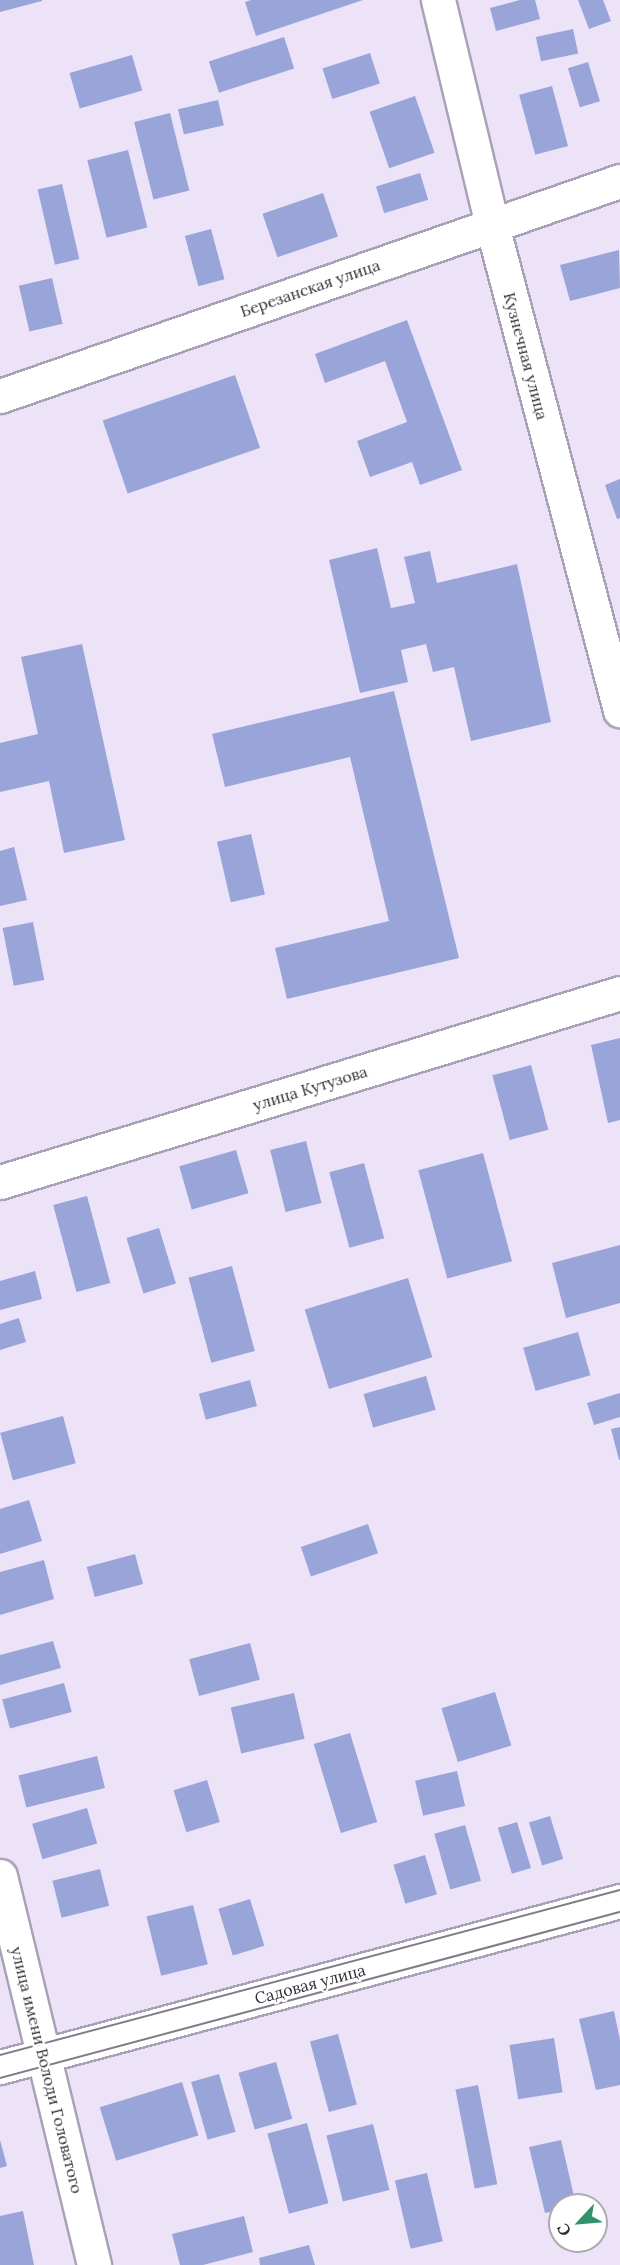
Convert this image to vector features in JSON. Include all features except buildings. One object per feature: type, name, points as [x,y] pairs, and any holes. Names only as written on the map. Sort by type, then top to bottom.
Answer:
[{"type":"street","name":"Кузнечная улица","points":[[438,0],[492,225],[620,710]]},
{"type":"street","name":"Березанская улица","points":[[0,396],[620,181]]},
{"type":"street","name":"улица Кутузова","points":[[0,1182],[620,993]]},
{"type":"street","name":"улица имени Володи Головатого","points":[[0,1876],[94,2265]]},
{"type":"street","name":"Садовая улица","points":[[0,2067],[620,1901]]},
{"type":"tram line","points":[[0,2055],[620,1890]]},
{"type":"tram line","points":[[0,2078],[620,1912]]}]
